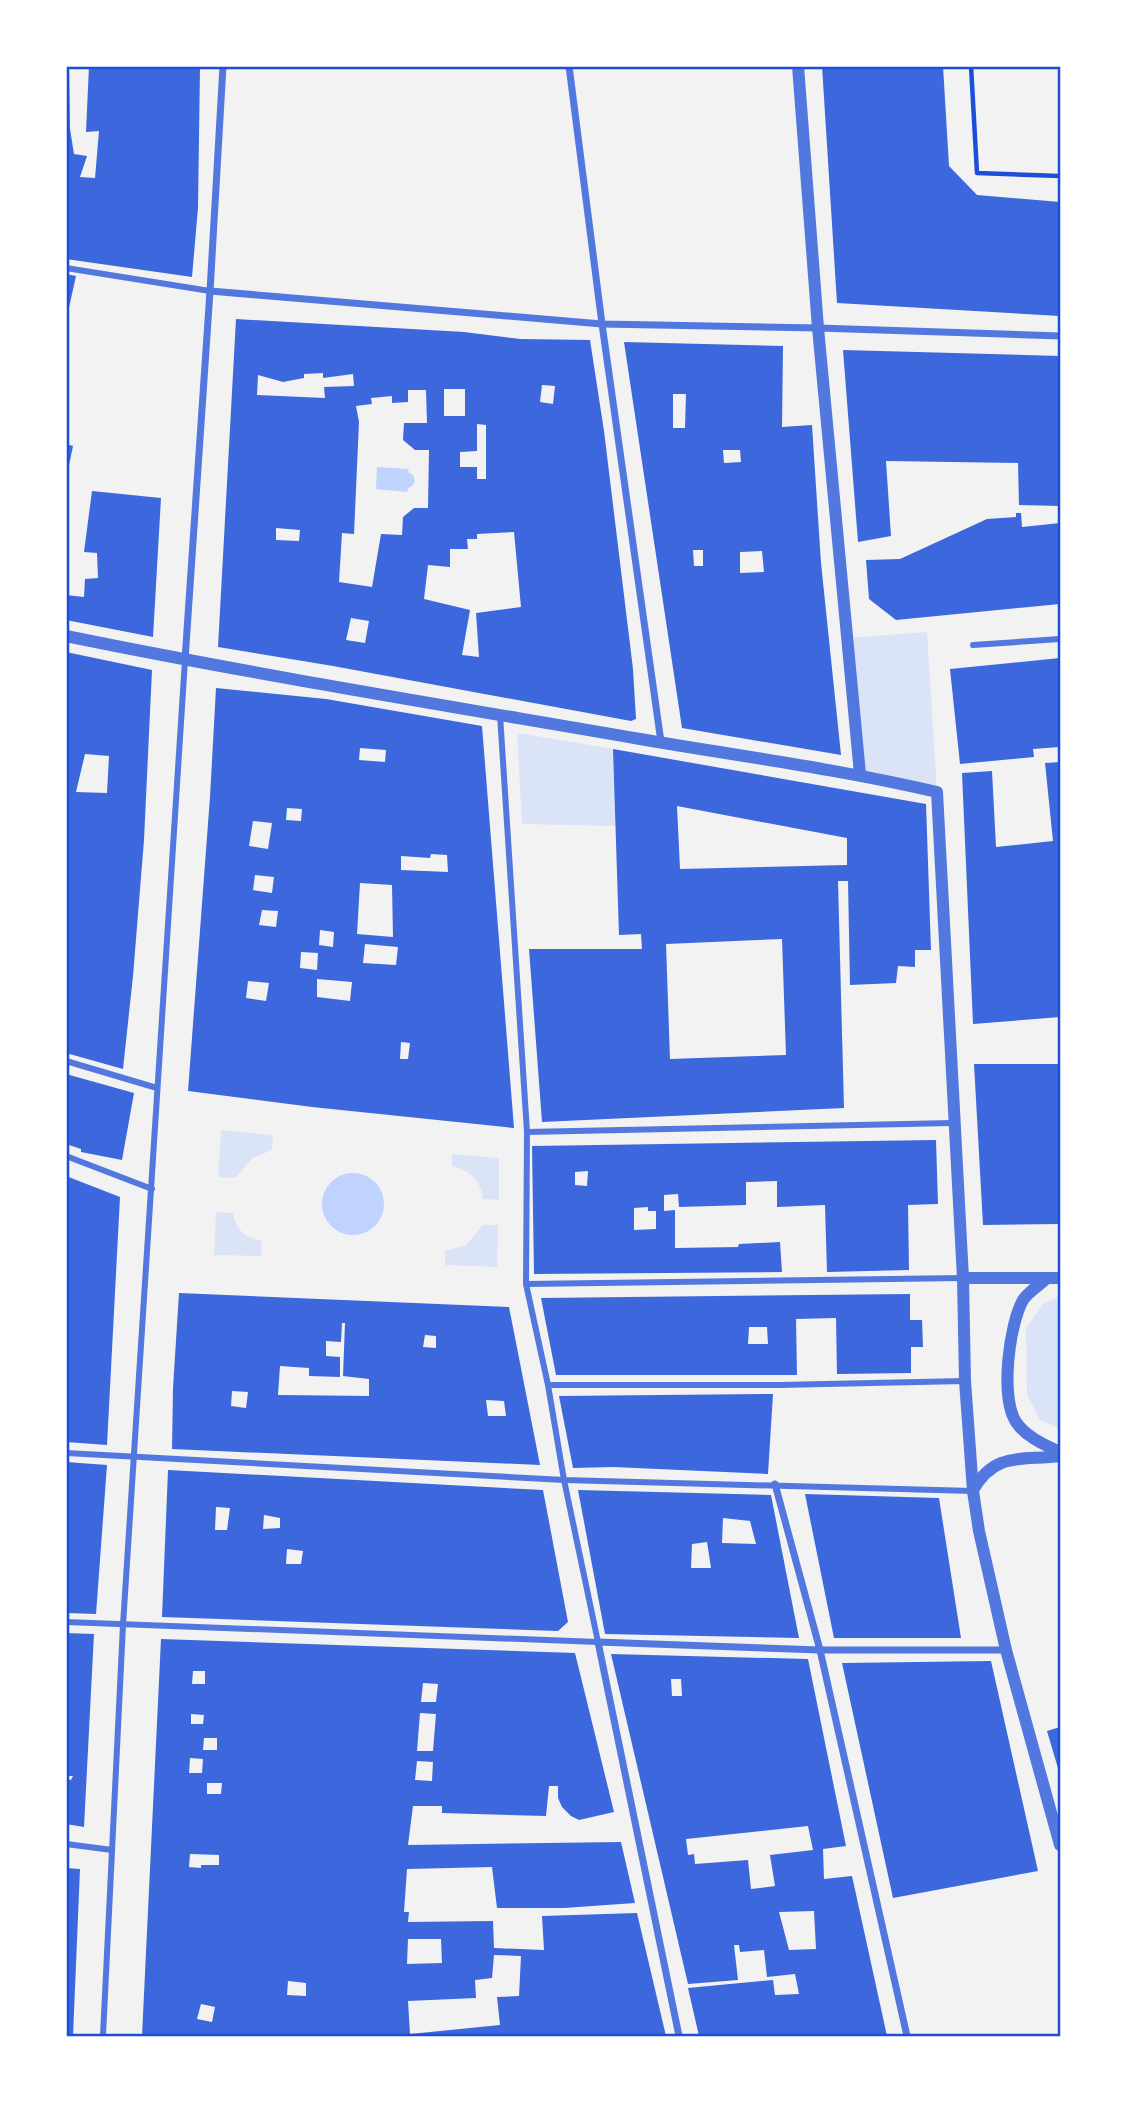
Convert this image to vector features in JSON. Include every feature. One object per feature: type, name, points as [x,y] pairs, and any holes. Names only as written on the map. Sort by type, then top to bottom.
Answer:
[{"type":"street","points":[[103,2036],[123,1625],[223,66]]},
{"type":"street","points":[[569,66],[661,743]]},
{"type":"street","points":[[798,66],[818,328],[860,774]]},
{"type":"street","points":[[66,268],[210,291],[602,324],[1060,336]]},
{"type":"street","points":[[66,636],[185,660],[661,743],[860,774],[937,792],[972,1491],[1006,1650],[1060,1845]]},
{"type":"street","points":[[973,645],[1060,639]]},
{"type":"street","points":[[500,715],[527,1132],[526,1284],[679,2036]]},
{"type":"street","points":[[66,1061],[157,1088]]},
{"type":"street","points":[[527,1132],[953,1123]]},
{"type":"street","points":[[66,1156],[152,1189]]},
{"type":"street","points":[[526,1284],[1054,1278]]},
{"type":"street","points":[[1054,1278],[1024,1298],[1011,1330],[1009,1400],[1016,1421],[1030,1436],[1060,1454]]},
{"type":"street","points":[[548,1385],[779,1385],[965,1381]]},
{"type":"street","points":[[66,1453],[564,1480],[972,1491]]},
{"type":"street","points":[[972,1491],[989,1468],[1003,1462],[1060,1454]]},
{"type":"street","points":[[775,1484],[820,1650],[907,2036]]},
{"type":"street","points":[[66,1622],[820,1650],[1006,1650]]},
{"type":"street","points":[[66,1844],[112,1850]]},
{"type":"path","points":[[971,66],[977,173],[1060,176]]},
{"type":"shaded area","points":[[927,632],[937,792],[860,774],[847,638]]},
{"type":"shaded area","points":[[517,733],[613,749],[616,826],[522,824]]},
{"type":"shaded area","points":[[221,1130],[273,1135],[272,1150],[253,1158],[235,1178],[218,1177]]},
{"type":"shaded area","points":[[452,1154],[499,1158],[499,1200],[483,1199],[480,1186],[474,1177],[452,1166]]},
{"type":"shaded area","points":[[216,1212],[233,1213],[242,1232],[262,1241],[261,1256],[214,1255]]},
{"type":"shaded area","points":[[483,1225],[498,1225],[497,1267],[445,1265],[445,1251],[466,1245]]},
{"type":"shaded area","points":[[1060,1296],[1060,1429],[1040,1420],[1027,1395],[1026,1328],[1043,1304]]},
{"type":"water","points":[[377,467],[409,469],[408,472],[413,475],[415,481],[407,492],[376,489]]},
{"type":"water","points":[[353,1173],[375,1182],[384,1204],[375,1226],[353,1235],[331,1226],[322,1204],[331,1182]]},
{"type":"building","points":[[89,66],[200,66],[198,208],[192,277],[66,259],[66,71],[69,71],[70,129],[74,154],[87,156],[80,177],[95,178],[99,131],[86,132]]},
{"type":"building","points":[[822,66],[943,66],[949,166],[977,195],[1060,202],[1060,316],[837,303]]},
{"type":"building","points":[[66,274],[76,276],[68,312],[66,312]]},
{"type":"building","points":[[236,319],[464,332],[520,339],[590,340],[633,669],[636,719],[631,721],[218,647]],"holes":[[[323,373],[323,378],[353,374],[354,386],[324,387],[325,398],[257,395],[258,375],[283,382],[304,378],[304,374]],[[542,385],[555,386],[553,404],[540,402]],[[444,389],[465,389],[465,416],[444,416]],[[408,390],[426,390],[427,423],[404,423],[403,440],[415,450],[429,450],[428,508],[414,508],[403,517],[402,535],[381,534],[372,587],[339,582],[342,533],[354,534],[359,422],[356,406],[372,404],[371,398],[392,396],[392,403],[408,402]],[[477,424],[486,425],[486,479],[477,479],[477,467],[460,467],[460,452],[477,451]],[[276,528],[300,530],[299,541],[276,540]],[[514,532],[521,607],[476,613],[479,657],[462,655],[470,610],[424,599],[428,565],[450,567],[450,549],[468,549],[467,539],[477,539],[477,534]],[[351,618],[369,621],[365,643],[346,640]]]},
{"type":"building","points":[[624,342],[783,346],[782,427],[812,425],[821,563],[841,755],[682,728]],"holes":[[[673,394],[686,394],[685,428],[673,428]],[[723,450],[740,450],[741,462],[724,463]],[[693,550],[703,550],[703,566],[694,566]],[[762,551],[764,572],[740,573],[740,552]]]},
{"type":"building","points":[[843,350],[1060,356],[1060,506],[1019,505],[1018,463],[886,461],[891,536],[858,542]]},
{"type":"building","points":[[66,444],[73,446],[68,470],[66,470]]},
{"type":"building","points":[[92,491],[161,498],[153,637],[66,620],[66,595],[84,597],[85,579],[98,578],[97,553],[84,552]]},
{"type":"building","points":[[1016,513],[1021,513],[1022,527],[1060,523],[1060,604],[896,620],[869,599],[866,560],[900,559],[987,519],[1016,517]]},
{"type":"building","points":[[66,652],[152,670],[144,840],[123,1069],[66,1053]],"holes":[[[85,754],[109,756],[107,793],[76,792]]]},
{"type":"building","points":[[1060,658],[1060,747],[1033,749],[1034,757],[960,764],[950,669]]},
{"type":"building","points":[[216,688],[326,699],[482,726],[514,1128],[188,1091]],"holes":[[[360,748],[386,750],[385,762],[359,760]],[[287,808],[302,809],[301,821],[286,820]],[[253,821],[272,823],[268,849],[249,846]],[[431,854],[447,855],[448,872],[401,870],[401,856],[430,858]],[[255,875],[274,877],[272,893],[253,890]],[[360,883],[392,885],[393,937],[357,934]],[[262,910],[278,911],[276,927],[259,925]],[[320,930],[334,932],[333,947],[319,945]],[[365,944],[398,947],[396,965],[363,963]],[[301,952],[318,953],[317,970],[300,968]],[[317,979],[352,982],[350,1001],[317,997]],[[248,981],[269,983],[266,1001],[246,998]],[[401,1042],[410,1043],[408,1059],[400,1059]]]},
{"type":"building","points":[[613,749],[926,804],[931,950],[915,950],[915,967],[898,966],[896,983],[850,985],[848,881],[838,881],[844,1108],[542,1122],[529,949],[642,949],[641,934],[619,935]],"holes":[[[677,806],[847,838],[847,865],[680,869]],[[782,939],[786,1055],[670,1059],[666,944]]]},
{"type":"building","points":[[1060,762],[1060,1017],[973,1024],[962,773],[992,771],[996,847],[1053,841],[1045,763]]},
{"type":"building","points":[[974,1064],[1060,1064],[1060,1224],[983,1225]]},
{"type":"building","points":[[66,1074],[134,1093],[122,1160],[81,1152],[81,1149],[66,1144]]},
{"type":"building","points":[[936,1140],[938,1204],[908,1205],[909,1270],[827,1272],[825,1205],[777,1207],[777,1181],[746,1182],[746,1205],[679,1207],[678,1194],[664,1195],[664,1211],[675,1210],[675,1248],[738,1247],[739,1244],[780,1242],[782,1272],[534,1274],[532,1146]],"holes":[[[588,1171],[587,1186],[575,1185],[575,1172]],[[648,1207],[648,1211],[656,1211],[656,1229],[634,1230],[634,1208]]]},
{"type":"building","points":[[66,1176],[120,1197],[107,1445],[66,1442]]},
{"type":"building","points":[[179,1293],[509,1307],[540,1465],[172,1449]],"holes":[[[342,1323],[345,1323],[343,1376],[369,1379],[369,1396],[278,1395],[280,1366],[309,1368],[309,1376],[340,1377],[340,1357],[326,1356],[326,1341],[341,1342]],[[425,1335],[436,1336],[436,1348],[423,1347]],[[232,1391],[248,1392],[246,1408],[231,1406]],[[486,1400],[504,1401],[506,1416],[488,1416]]]},
{"type":"building","points":[[910,1294],[910,1320],[922,1320],[923,1347],[911,1347],[911,1373],[837,1374],[836,1318],[796,1319],[797,1375],[556,1375],[541,1298]],"holes":[[[749,1327],[767,1327],[768,1344],[748,1344]]]},
{"type":"building","points":[[773,1394],[768,1474],[613,1467],[573,1468],[559,1396]]},
{"type":"building","points":[[66,1462],[107,1465],[96,1614],[66,1613]]},
{"type":"building","points":[[168,1470],[543,1490],[568,1622],[558,1631],[162,1617]],"holes":[[[216,1507],[230,1508],[227,1530],[215,1530]],[[264,1515],[280,1518],[280,1528],[263,1529]],[[287,1549],[303,1551],[301,1564],[286,1564]]]},
{"type":"building","points":[[578,1490],[771,1495],[799,1638],[605,1634]],"holes":[[[723,1518],[750,1521],[756,1544],[722,1543]],[[707,1542],[711,1568],[691,1568],[692,1544]]]},
{"type":"building","points":[[805,1494],[939,1498],[961,1638],[834,1638]]},
{"type":"building","points":[[66,1633],[94,1634],[84,1827],[66,1824],[66,1779],[71,1780],[73,1776],[66,1776]]},
{"type":"building","points":[[161,1639],[575,1653],[614,1812],[579,1820],[562,1807],[558,1798],[558,1786],[549,1786],[546,1816],[442,1813],[442,1806],[413,1806],[408,1845],[621,1842],[635,1903],[564,1908],[497,1908],[492,1867],[407,1869],[404,1912],[409,1912],[408,1922],[493,1921],[494,1948],[544,1950],[542,1916],[637,1913],[666,2036],[142,2036]],"holes":[[[193,1671],[205,1671],[205,1684],[192,1684]],[[423,1683],[438,1684],[436,1702],[421,1702]],[[420,1713],[436,1714],[433,1751],[417,1751]],[[191,1714],[204,1715],[203,1724],[191,1724]],[[204,1738],[217,1738],[217,1750],[203,1750]],[[190,1758],[203,1759],[202,1773],[189,1773]],[[417,1761],[433,1762],[432,1781],[415,1780]],[[207,1783],[222,1783],[221,1794],[207,1794]],[[190,1854],[219,1855],[219,1865],[201,1865],[201,1868],[189,1867]],[[408,1939],[441,1939],[442,1963],[407,1964]],[[494,1955],[521,1956],[519,1996],[497,1997],[500,2025],[410,2034],[408,2001],[476,1998],[475,1980],[492,1978]],[[288,1981],[306,1983],[306,1996],[287,1995]],[[201,2004],[215,2007],[212,2022],[197,2019]]]},
{"type":"building","points":[[611,1654],[808,1659],[846,1846],[823,1849],[824,1879],[852,1876],[887,2036],[699,2036],[688,1988],[773,1980],[775,1995],[799,1994],[795,1974],[767,1977],[764,1950],[740,1952],[739,1945],[734,1945],[738,1980],[688,1984]],"holes":[[[671,1679],[681,1679],[682,1696],[672,1696]],[[808,1826],[813,1850],[770,1855],[775,1886],[751,1889],[748,1860],[695,1864],[694,1854],[688,1855],[686,1839]],[[814,1911],[816,1949],[789,1950],[779,1912]]]},
{"type":"building","points":[[991,1661],[1038,1871],[893,1898],[842,1663]]},
{"type":"building","points":[[1060,1727],[1060,1775],[1047,1731]]},
{"type":"building","points":[[66,1868],[80,1869],[73,2036],[66,2036]]}]
